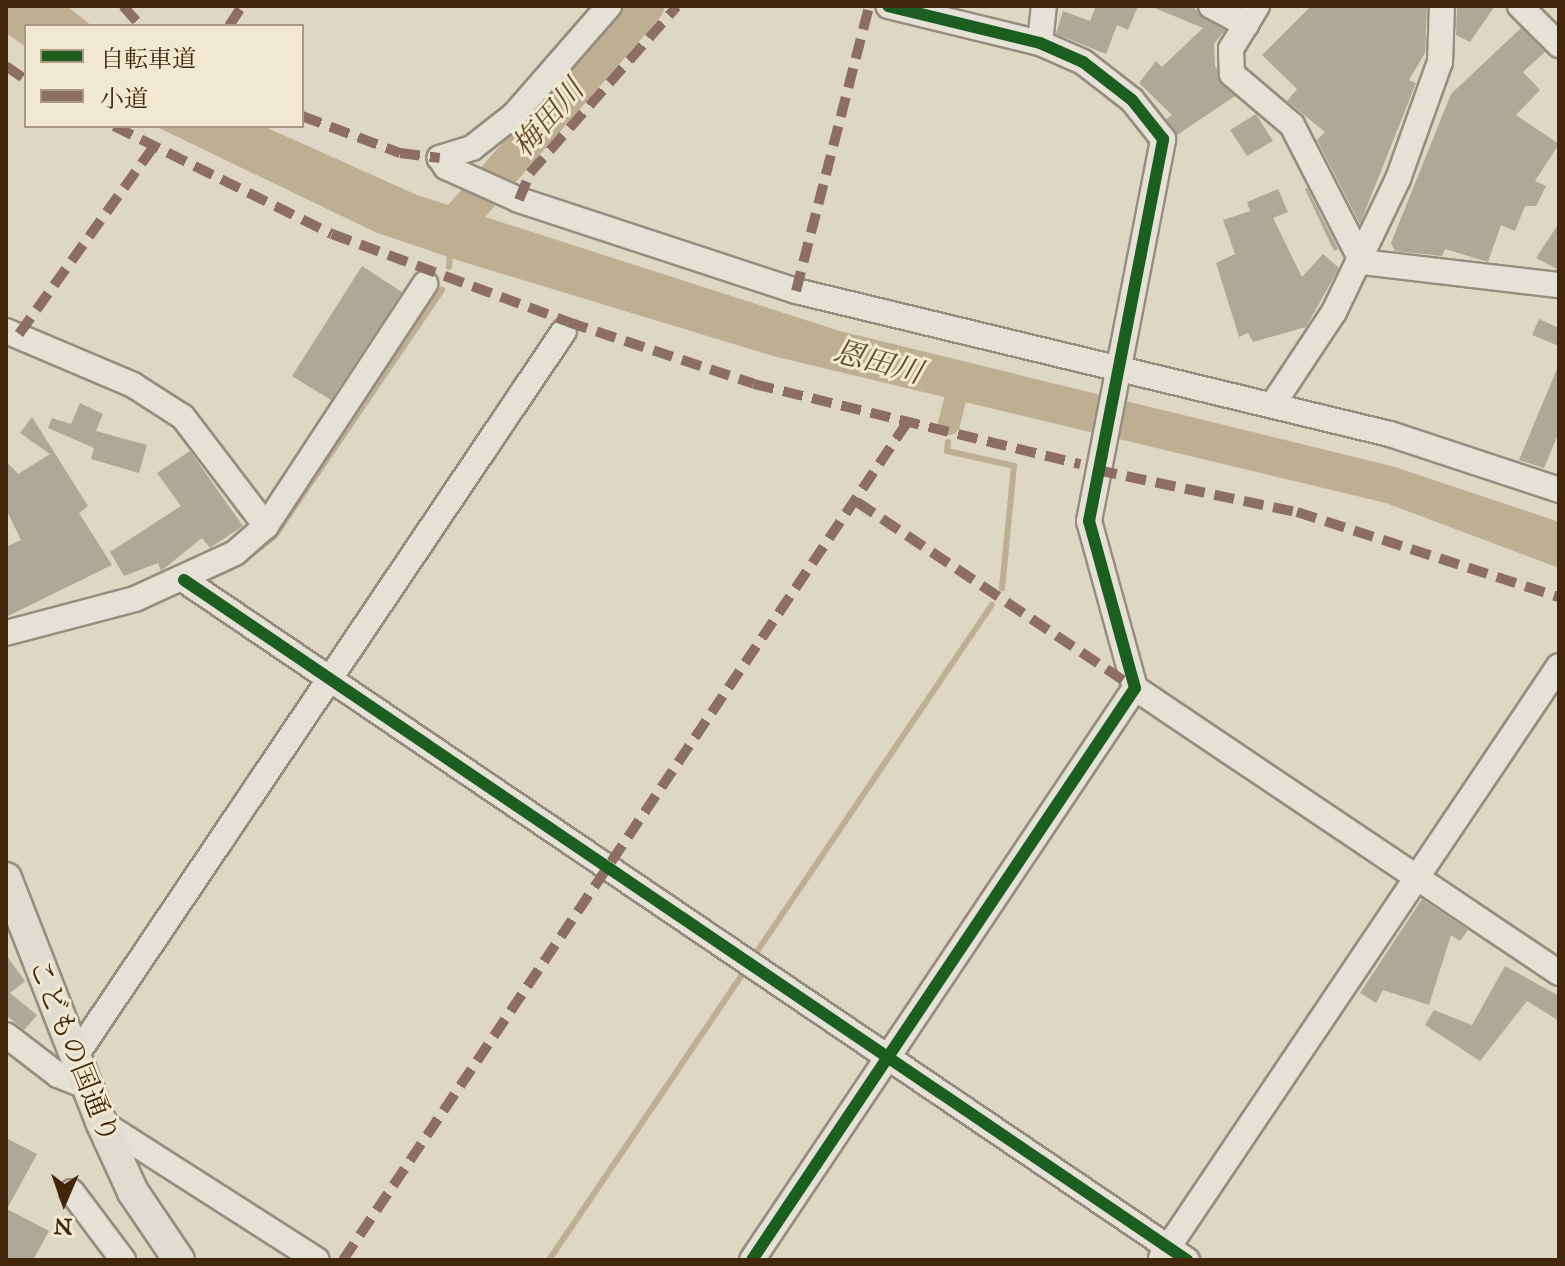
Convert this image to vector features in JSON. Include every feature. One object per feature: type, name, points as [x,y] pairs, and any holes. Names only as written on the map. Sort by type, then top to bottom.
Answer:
[{"type":"main road","name":"こどもの国通り","points":[[6,878],[101,1122],[133,1192],[179,1260]]},
{"type":"street","points":[[609,6],[504,125],[472,148],[440,158],[456,175],[851,307],[1273,404],[1559,490]]},
{"type":"street","points":[[888,6],[1040,43],[1083,62],[1132,100],[1163,139],[1098,465],[1089,533],[1135,688],[1416,880],[1559,973]]},
{"type":"street","points":[[1040,43],[1044,6]]},
{"type":"street","points":[[1211,6],[1252,15],[1231,49],[1232,74],[1292,125],[1362,262]]},
{"type":"street","points":[[1273,404],[1362,262],[1440,62],[1442,6]]},
{"type":"street","points":[[1520,6],[1559,45]]},
{"type":"street","points":[[1362,262],[1559,285]]},
{"type":"street","points":[[6,633],[184,580],[235,553],[266,526],[425,284]]},
{"type":"street","points":[[6,331],[133,385],[183,417],[266,526]]},
{"type":"street","points":[[75,1057],[332,684],[564,331]]},
{"type":"street","points":[[184,580],[1171,1256],[1559,666]]},
{"type":"street","points":[[752,1260],[1135,688]]},
{"type":"street","points":[[6,1035],[58,1075],[88,1087]]},
{"type":"street","points":[[101,1122],[317,1260]]},
{"type":"street","points":[[72,1192],[123,1260]]},
{"type":"water","points":[[6,6],[67,6],[90,24],[24,24],[24,46],[6,33]]},
{"type":"water","name":"恩田川","points":[[159,128],[267,128],[417,195],[840,331],[1395,467],[1559,522],[1559,568],[1386,503],[773,356],[460,261],[375,232]]},
{"type":"building","points":[[1096,6],[1138,6],[1128,30],[1117,25],[1106,54],[1056,34],[1063,11],[1090,21]]},
{"type":"building","points":[[1150,6],[1191,6],[1225,30],[1214,44],[1215,66],[1235,96],[1177,135],[1166,119],[1172,115],[1139,83],[1156,61],[1162,67],[1203,28]]},
{"type":"building","points":[[1311,6],[1427,6],[1425,53],[1409,80],[1416,83],[1360,224],[1317,140],[1325,132],[1287,101],[1297,89],[1262,55]]},
{"type":"building","points":[[1457,6],[1495,6],[1470,42],[1456,35]]},
{"type":"building","points":[[1521,28],[1545,52],[1523,72],[1540,90],[1516,115],[1559,144],[1535,181],[1546,186],[1536,206],[1525,206],[1515,231],[1501,225],[1488,262],[1445,249],[1442,256],[1395,251],[1391,243],[1451,94]]},
{"type":"building","points":[[1256,114],[1273,141],[1247,156],[1230,130]]},
{"type":"building","points":[[1307,188],[1338,249],[1334,251]]},
{"type":"building","points":[[1278,189],[1288,212],[1273,218],[1302,277],[1323,254],[1339,268],[1306,327],[1253,342],[1248,333],[1239,337],[1216,263],[1235,254],[1223,220],[1250,211],[1247,202]]},
{"type":"building","points":[[1559,223],[1559,270],[1536,258]]},
{"type":"building","points":[[362,266],[402,292],[331,400],[292,376]]},
{"type":"building","points":[[1539,319],[1559,328],[1559,346],[1532,335]]},
{"type":"building","points":[[1559,364],[1559,432],[1544,468],[1519,460]]},
{"type":"building","points":[[80,403],[103,414],[96,431],[147,445],[139,473],[91,459],[94,448],[48,428],[52,418],[71,424]]},
{"type":"building","points":[[32,417],[88,506],[79,513],[112,565],[6,617],[6,547],[21,540],[6,509],[6,461],[18,474],[50,454],[20,433]]},
{"type":"building","points":[[190,451],[243,526],[210,548],[202,538],[161,571],[158,563],[124,576],[110,552],[181,506],[157,473]]},
{"type":"building","points":[[1422,899],[1468,930],[1460,941],[1451,935],[1429,1005],[1383,990],[1376,1003],[1360,993]]},
{"type":"building","points":[[6,955],[25,981],[10,993],[37,1015],[24,1030],[6,1015]]},
{"type":"building","points":[[1505,966],[1559,996],[1559,1021],[1527,1001],[1480,1061],[1425,1025],[1434,1010],[1472,1025]]},
{"type":"building","points":[[6,1138],[37,1154],[7,1209],[49,1231],[33,1260],[6,1260]]},
{"type":"waterway","name":"梅田川","points":[[450,230],[646,6]]},
{"type":"waterway","points":[[449,267],[450,251]]},
{"type":"waterway","points":[[243,561],[274,537],[442,290]]},
{"type":"waterway","points":[[949,424],[959,384]]},
{"type":"waterway","points":[[948,442],[947,451],[1014,466],[1002,588]]},
{"type":"waterway","points":[[207,579],[233,567]]},
{"type":"waterway","points":[[752,959],[992,605]]},
{"type":"waterway","points":[[549,1260],[745,970]]},
{"type":"marked path","points":[[123,6],[139,24]]},
{"type":"marked path","points":[[230,24],[242,6]]},
{"type":"marked path","points":[[519,200],[530,173],[677,6]]},
{"type":"marked path","points":[[796,291],[869,6]]},
{"type":"marked path","points":[[6,66],[24,79]]},
{"type":"marked path","points":[[304,117],[400,153],[440,158]]},
{"type":"marked path","points":[[118,128],[332,234],[568,322],[754,384],[1080,464]]},
{"type":"marked path","points":[[19,334],[152,149]]},
{"type":"marked path","points":[[343,1260],[906,424]]},
{"type":"marked path","points":[[1097,470],[1297,512],[1559,597]]},
{"type":"marked path","points":[[857,502],[1135,688]]},
{"type":"cycle path","points":[[752,1260],[1135,688],[1089,521],[1163,139],[1132,100],[1083,62],[1040,43],[888,6]]},
{"type":"cycle path","points":[[184,580],[1187,1260]]}]
